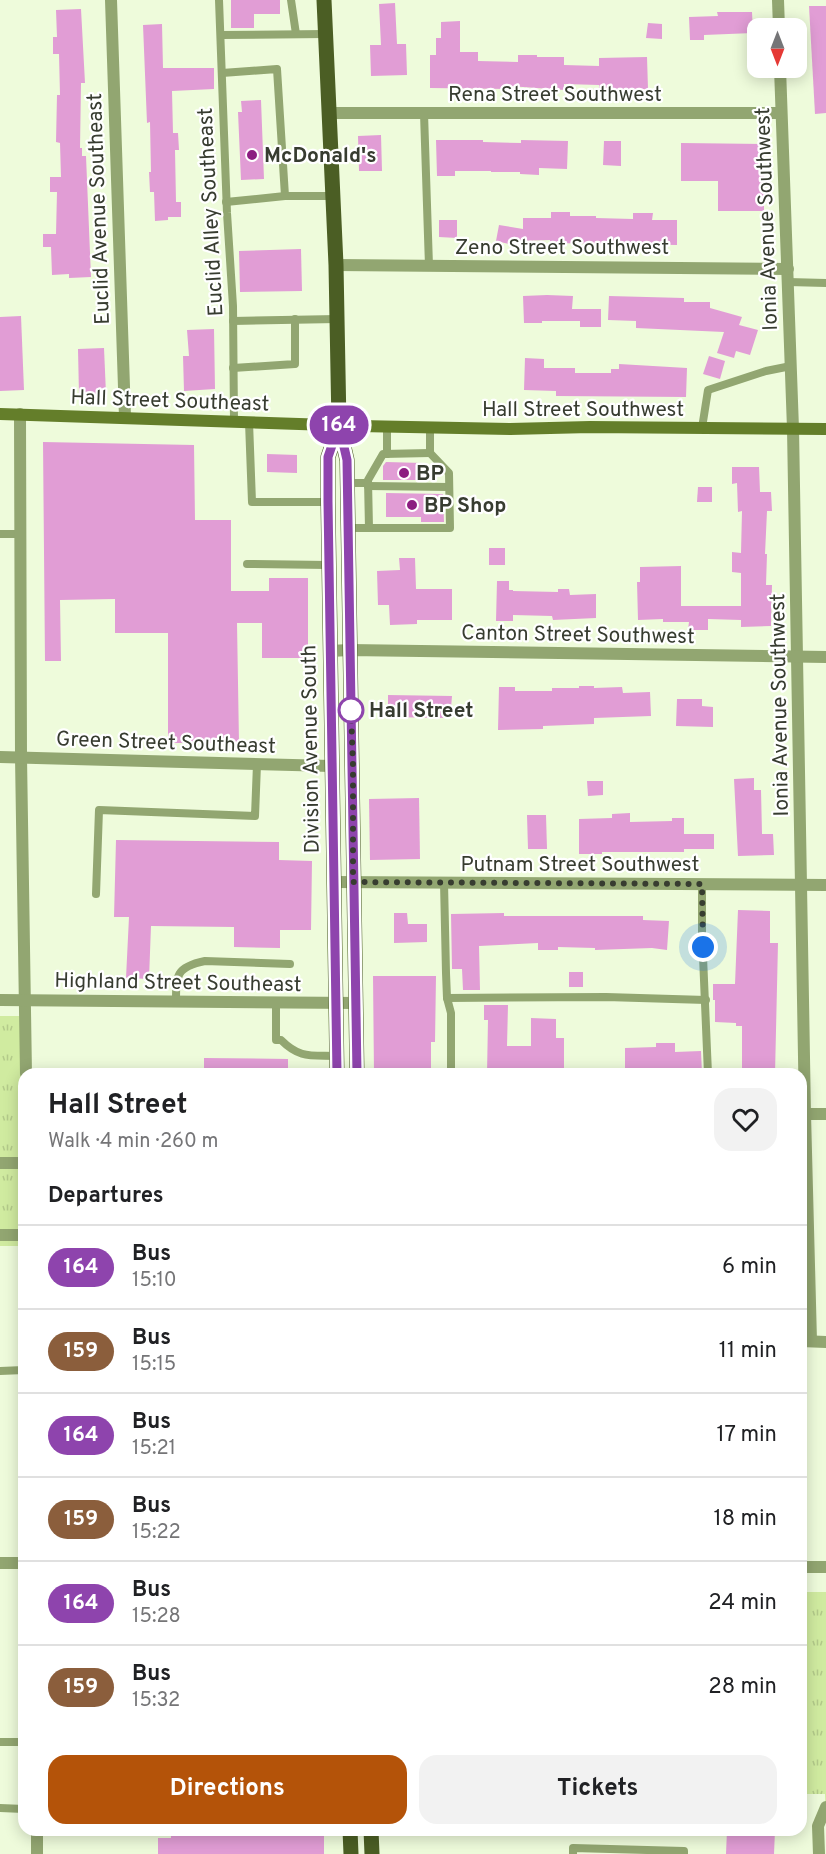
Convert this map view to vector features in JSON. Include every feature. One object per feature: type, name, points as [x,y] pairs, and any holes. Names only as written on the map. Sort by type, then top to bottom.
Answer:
[{"type":"main road","name":"Division Avenue South","points":[[324,0],[336,265],[339,425],[347,460],[357,1068]]},
{"type":"main road","name":"Hall Street Southeast","points":[[0,414],[339,425]]},
{"type":"main road","name":"Division Avenue South","points":[[337,1068],[328,457],[339,425]]},
{"type":"main road","name":"Hall Street Southwest","points":[[339,425],[826,429]]},
{"type":"main road","points":[[350,1836],[351,1854]]},
{"type":"main road","points":[[371,1836],[372,1854]]},
{"type":"street","name":"Euclid Avenue Southeast","points":[[111,0],[125,417]]},
{"type":"street","points":[[778,0],[779,18]]},
{"type":"street","name":"Ionia Avenue Southwest","points":[[780,78],[793,429],[803,1068]]},
{"type":"street","name":"Rena Street Southwest","points":[[329,113],[780,113]]},
{"type":"street","name":"Zeno Street Southwest","points":[[336,265],[788,269]]},
{"type":"street","points":[[20,414],[21,757],[26,1068]]},
{"type":"street","name":"Canton Street Southwest","points":[[330,651],[826,657]]},
{"type":"street","name":"Green Street Southeast","points":[[0,757],[331,766]]},
{"type":"street","name":"Putnam Street Southwest","points":[[334,882],[826,885]]},
{"type":"street","name":"Highland Street Southeast","points":[[0,1000],[356,1004]]},
{"type":"street","points":[[807,1114],[826,1114]]},
{"type":"street","points":[[0,1164],[18,1163]]},
{"type":"street","points":[[0,1235],[18,1235]]},
{"type":"street","points":[[807,1341],[826,1341]]},
{"type":"street","points":[[0,1563],[18,1563]]},
{"type":"street","points":[[807,1567],[826,1567]]},
{"type":"street","points":[[819,1854],[819,1826],[826,1807]]},
{"type":"street","points":[[38,1836],[38,1854]]},
{"type":"lane","name":"Euclid Alley Southeast","points":[[219,0],[226,202],[233,321],[234,422]]},
{"type":"lane","points":[[291,0],[296,34]]},
{"type":"lane","points":[[221,35],[325,34]]},
{"type":"lane","points":[[222,73],[278,69],[285,196]]},
{"type":"lane","points":[[424,113],[429,266]]},
{"type":"lane","points":[[226,202],[285,196],[333,196]]},
{"type":"lane","points":[[788,282],[826,283]]},
{"type":"lane","points":[[233,368],[295,364],[295,319]]},
{"type":"lane","points":[[233,321],[337,319]]},
{"type":"lane","points":[[702,428],[708,390],[766,371],[791,366]]},
{"type":"lane","points":[[249,422],[252,502],[328,502]]},
{"type":"lane","points":[[387,426],[390,457]]},
{"type":"lane","points":[[348,528],[450,528],[448,473],[430,453],[430,427]]},
{"type":"lane","points":[[369,528],[368,480],[383,454],[390,457],[419,458],[430,453]]},
{"type":"lane","points":[[347,483],[419,484],[449,487]]},
{"type":"lane","points":[[0,534],[20,534]]},
{"type":"lane","points":[[247,564],[328,564]]},
{"type":"lane","points":[[96,894],[99,810],[255,816],[257,764]]},
{"type":"lane","points":[[444,882],[447,998],[451,1013],[451,1068]]},
{"type":"lane","points":[[702,884],[708,1068]]},
{"type":"lane","points":[[176,1002],[176,980],[181,970],[191,964],[205,961],[290,964]]},
{"type":"lane","points":[[447,998],[606,997],[706,1000]]},
{"type":"lane","points":[[276,1003],[276,1040],[281,1040],[298,1054],[337,1056]]},
{"type":"lane","points":[[0,1371],[18,1370]]},
{"type":"lane","points":[[0,1742],[18,1742]]},
{"type":"lane","points":[[0,1808],[18,1809]]},
{"type":"lane","points":[[573,1854],[573,1848],[684,1851],[684,1854]]},
{"type":"green space","points":[[0,1016],[25,1016],[25,1068],[18,1068],[18,1246],[0,1246]]},
{"type":"green space","points":[[807,1592],[826,1592],[826,1821],[825,1794],[807,1794]]},
{"type":"building","points":[[231,0],[280,0],[280,14],[254,14],[254,28],[231,28]]},
{"type":"building","points":[[395,3],[397,44],[406,44],[407,75],[371,76],[370,45],[381,45],[379,4]]},
{"type":"building","points":[[809,6],[826,6],[826,113],[815,114]]},
{"type":"building","points":[[81,9],[85,83],[81,83],[80,148],[82,148],[82,156],[86,156],[91,277],[69,278],[69,274],[52,275],[51,247],[43,247],[43,234],[56,234],[57,192],[50,192],[50,177],[61,177],[60,143],[56,142],[57,95],[60,95],[59,54],[53,54],[53,37],[57,37],[56,10]]},
{"type":"building","points":[[717,12],[752,12],[752,18],[747,18],[747,33],[704,35],[704,40],[690,40],[689,17],[718,16]]},
{"type":"building","points":[[460,21],[460,52],[478,52],[478,61],[518,62],[518,55],[537,55],[537,57],[564,57],[564,65],[599,66],[599,58],[647,57],[648,89],[599,90],[599,85],[564,84],[564,90],[509,86],[509,89],[430,88],[430,55],[436,55],[436,38],[441,38],[441,22]]},
{"type":"building","points":[[648,23],[662,24],[662,39],[646,38]]},
{"type":"building","points":[[162,24],[163,68],[214,68],[214,89],[172,91],[173,133],[178,133],[179,150],[175,150],[176,202],[181,202],[181,217],[168,217],[168,220],[155,221],[154,192],[150,192],[150,122],[147,123],[143,25]]},
{"type":"building","points":[[261,100],[264,179],[241,180],[238,112],[242,112],[241,101]]},
{"type":"building","points":[[381,135],[382,171],[359,171],[358,136]]},
{"type":"building","points":[[436,140],[521,143],[521,140],[568,141],[567,169],[539,168],[539,175],[520,174],[520,172],[455,171],[455,176],[437,176]]},
{"type":"building","points":[[604,141],[621,141],[621,166],[603,165]]},
{"type":"building","points":[[681,143],[764,144],[764,211],[718,211],[718,181],[681,181]]},
{"type":"building","points":[[551,212],[570,212],[570,216],[633,219],[633,213],[653,213],[652,220],[677,220],[677,245],[550,243],[550,240],[514,241],[513,245],[496,241],[499,225],[523,229],[523,218],[551,218]]},
{"type":"building","points":[[439,220],[457,220],[457,238],[439,237]]},
{"type":"building","points":[[301,249],[302,291],[240,292],[239,251]]},
{"type":"building","points":[[523,296],[573,296],[572,309],[601,309],[601,327],[580,327],[580,321],[524,323]]},
{"type":"building","points":[[609,296],[684,298],[684,302],[710,302],[710,308],[742,317],[739,325],[758,330],[750,355],[736,351],[734,358],[717,353],[724,332],[636,328],[636,321],[608,320]]},
{"type":"building","points":[[21,316],[24,390],[0,391],[0,317]]},
{"type":"building","points":[[214,329],[215,389],[184,391],[183,356],[189,356],[187,330]]},
{"type":"building","points":[[104,348],[106,394],[79,395],[78,349]]},
{"type":"building","points":[[709,356],[725,361],[720,379],[703,374]]},
{"type":"building","points":[[525,358],[544,359],[544,368],[575,368],[575,373],[611,373],[611,369],[619,369],[619,364],[687,368],[686,397],[556,396],[556,391],[524,390]]},
{"type":"building","points":[[43,442],[194,445],[195,520],[231,520],[231,591],[269,591],[269,578],[308,578],[308,658],[262,658],[262,623],[237,623],[239,743],[168,743],[168,633],[115,633],[115,599],[60,600],[61,661],[45,661]]},
{"type":"building","points":[[267,454],[297,455],[297,473],[267,472]]},
{"type":"building","points":[[386,462],[423,463],[423,480],[383,480],[383,466]]},
{"type":"building","points":[[732,467],[759,467],[760,492],[771,492],[772,511],[767,511],[765,554],[767,554],[766,585],[772,585],[771,626],[741,627],[741,620],[708,619],[708,630],[688,630],[689,622],[663,622],[663,619],[638,620],[637,582],[640,582],[640,567],[681,566],[681,606],[741,606],[741,573],[732,572],[732,552],[741,553],[742,511],[738,512],[737,483],[732,484]]},
{"type":"building","points":[[698,487],[712,487],[712,502],[697,502]]},
{"type":"building","points":[[386,493],[443,494],[444,522],[421,522],[421,517],[386,517]]},
{"type":"building","points":[[489,548],[505,548],[505,565],[489,565]]},
{"type":"building","points":[[399,558],[415,558],[416,589],[452,589],[452,620],[417,620],[417,624],[390,625],[389,605],[378,605],[377,571],[400,570]]},
{"type":"building","points":[[497,581],[509,581],[509,590],[513,591],[558,592],[558,589],[569,589],[570,595],[596,594],[596,618],[553,620],[552,616],[513,615],[513,621],[496,621]]},
{"type":"building","points":[[579,686],[622,687],[623,693],[650,692],[651,716],[594,718],[594,724],[543,726],[543,729],[498,730],[499,687],[515,687],[515,691],[552,691],[552,688],[579,688]]},
{"type":"building","points":[[388,695],[452,696],[451,708],[444,708],[444,718],[388,717]]},
{"type":"building","points":[[677,699],[702,699],[702,706],[713,707],[713,727],[676,726]]},
{"type":"building","points":[[754,778],[754,790],[761,790],[762,834],[773,834],[774,855],[738,856],[734,779]]},
{"type":"building","points":[[587,781],[603,781],[603,795],[588,796]]},
{"type":"building","points":[[419,798],[420,859],[370,860],[369,799]]},
{"type":"building","points":[[630,813],[630,822],[672,821],[672,818],[684,818],[684,834],[714,834],[714,849],[684,849],[684,852],[579,854],[579,819],[612,818],[612,814]]},
{"type":"building","points":[[527,815],[546,815],[547,849],[528,849]]},
{"type":"building","points":[[116,840],[279,842],[279,860],[312,861],[311,930],[280,930],[280,948],[234,947],[234,927],[151,926],[149,979],[126,978],[129,917],[114,917]]},
{"type":"building","points":[[738,910],[770,911],[770,943],[778,943],[775,1068],[742,1068],[742,1026],[736,1026],[736,1023],[715,1022],[713,984],[735,984]]},
{"type":"building","points":[[394,913],[407,913],[408,924],[427,924],[427,942],[394,943]]},
{"type":"building","points":[[504,913],[504,916],[643,916],[643,920],[669,921],[667,950],[652,948],[595,950],[595,948],[558,947],[558,950],[538,950],[538,943],[479,946],[480,990],[463,990],[462,969],[452,969],[451,914]]},
{"type":"building","points":[[569,972],[583,972],[583,987],[569,987]]},
{"type":"building","points":[[373,976],[436,976],[435,1042],[431,1042],[431,1068],[374,1068]]},
{"type":"building","points":[[484,1005],[508,1005],[507,1046],[531,1046],[531,1018],[556,1019],[556,1038],[564,1038],[564,1068],[487,1068],[488,1020],[484,1020]]},
{"type":"building","points":[[656,1043],[675,1043],[675,1052],[701,1051],[702,1068],[625,1068],[625,1048],[656,1047]]},
{"type":"building","points":[[204,1058],[288,1059],[288,1068],[204,1068]]},
{"type":"building","points":[[171,1836],[324,1836],[324,1854],[158,1854],[158,1838],[171,1838]]},
{"type":"building","points":[[727,1836],[775,1836],[774,1854],[726,1854]]},
{"type":"bus line","name":"164","points":[[337,1068],[328,457],[339,425],[347,460],[357,1068]]},
{"type":"place","name":"McDonald's","points":[[252,155]]},
{"type":"place","name":"BP","points":[[404,473]]},
{"type":"place","name":"BP Shop","points":[[412,505]]},
{"type":"place","name":"Hall Street","points":[[351,710]]},
{"type":"route","points":[[351,710],[353,882],[702,884],[703,947]]}]
